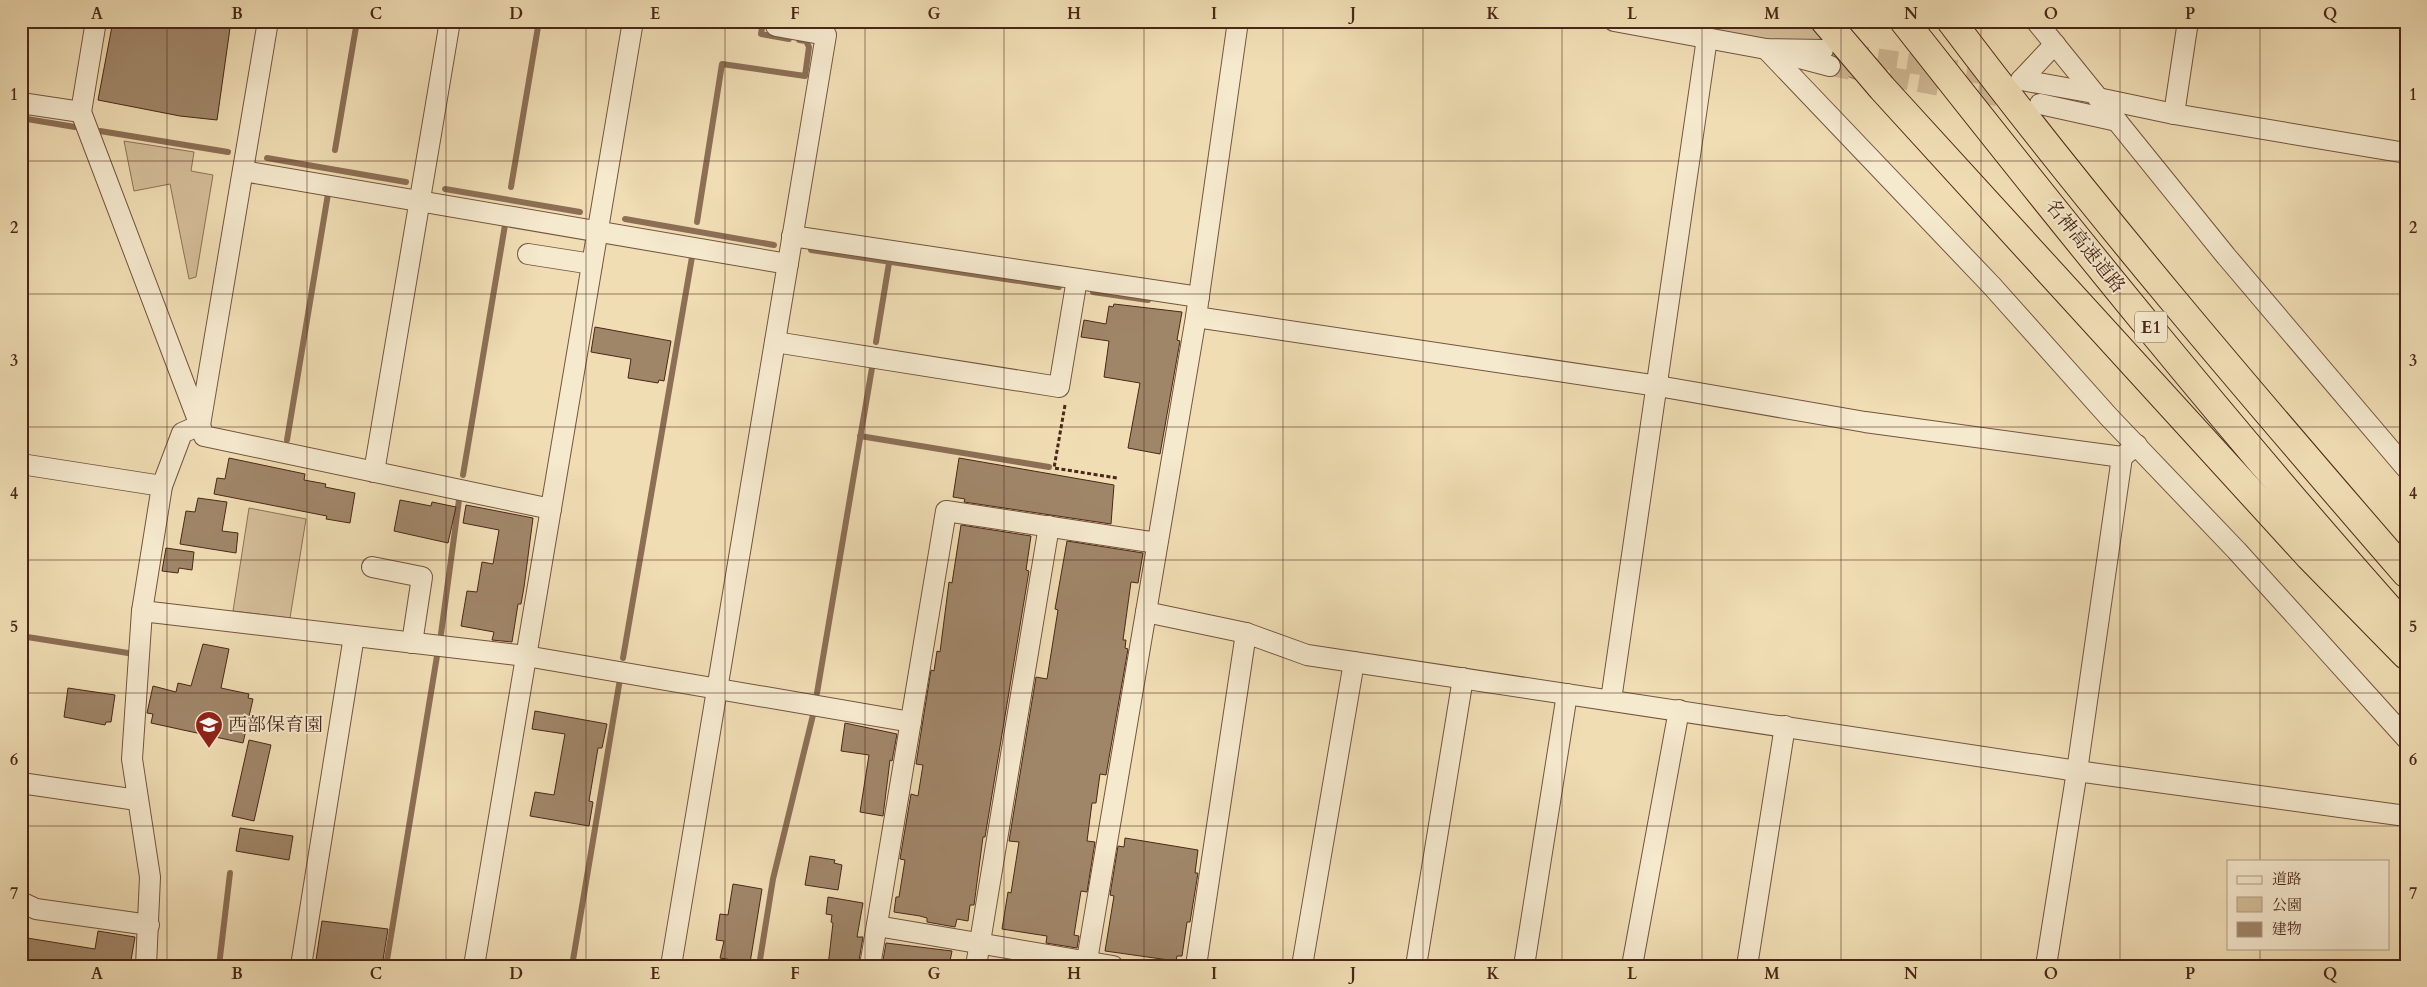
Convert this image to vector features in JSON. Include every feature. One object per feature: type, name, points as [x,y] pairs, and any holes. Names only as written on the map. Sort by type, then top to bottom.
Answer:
[{"type":"highway","points":[[1825,21],[1882,88],[2309,556],[2406,655]]},
{"type":"highway","name":"名神高速道路","points":[[1904,21],[1979,117],[2173,354],[2347,562],[2406,628]]},
{"type":"highway","name":"名神高速道路","points":[[1951,21],[2000,87],[2246,388],[2406,573]]},
{"type":"street","points":[[96,21],[81,112],[204,436],[551,509]]},
{"type":"street","points":[[200,425],[268,21]]},
{"type":"street","points":[[374,472],[450,21]]},
{"type":"street","points":[[474,966],[633,21]]},
{"type":"street","points":[[671,966],[826,35],[776,26],[777,21]]},
{"type":"street","points":[[1086,964],[1197,307],[1238,21]]},
{"type":"street","points":[[1614,21],[1827,58]]},
{"type":"street","points":[[2036,21],[2226,256],[2406,468]]},
{"type":"street","points":[[2174,114],[2188,21]]},
{"type":"street","points":[[1611,700],[1707,38]]},
{"type":"street","points":[[2054,44],[2021,80],[2096,95],[2174,114],[2406,153]]},
{"type":"street","points":[[1771,49],[1951,243],[2129,451],[2237,551],[2406,738]]},
{"type":"street","points":[[21,103],[81,112]]},
{"type":"street","points":[[2040,104],[2117,120]]},
{"type":"street","points":[[243,171],[788,264]]},
{"type":"street","points":[[792,236],[1077,279],[1197,307],[1865,422],[2129,451]]},
{"type":"street","points":[[528,254],[592,264]]},
{"type":"street","points":[[775,342],[1059,387],[1077,279]]},
{"type":"street","points":[[146,966],[150,878],[132,759],[142,611],[162,486],[182,433],[200,425]]},
{"type":"street","points":[[2046,966],[2129,451]]},
{"type":"street","points":[[21,464],[162,486]]},
{"type":"street","points":[[870,966],[946,511],[1157,543]]},
{"type":"street","points":[[976,966],[1049,526]]},
{"type":"street","points":[[372,566],[422,577],[412,643]]},
{"type":"street","points":[[142,611],[526,656],[911,722]]},
{"type":"street","points":[[1146,612],[1246,633],[1307,655],[2077,770],[2406,816]]},
{"type":"street","points":[[1196,966],[1246,633]]},
{"type":"street","points":[[301,966],[354,636]]},
{"type":"street","points":[[1302,966],[1354,662]]},
{"type":"street","points":[[1416,966],[1463,678]]},
{"type":"street","points":[[1524,966],[1567,694]]},
{"type":"street","points":[[1632,966],[1678,710]]},
{"type":"street","points":[[1747,966],[1785,726]]},
{"type":"street","points":[[21,783],[138,800]]},
{"type":"street","points":[[21,902],[36,909],[149,925]]},
{"type":"street","points":[[877,926],[1086,964],[1113,966]]},
{"type":"path","points":[[1059,387],[1066,398],[1054,468],[1117,478]]},
{"type":"green space","points":[[1615,21],[1825,21],[1882,88],[1766,49]]},
{"type":"green space","points":[[124,141],[194,152],[191,171],[213,175],[196,277],[189,279],[170,184],[134,191]]},
{"type":"green space","points":[[249,508],[306,519],[290,618],[233,611]]},
{"type":"building","points":[[113,21],[154,21],[153,23],[184,28],[185,21],[231,21],[217,120],[180,116],[98,100]]},
{"type":"building","points":[[1114,304],[1182,312],[1177,340],[1180,341],[1160,454],[1128,448],[1140,383],[1104,377],[1109,341],[1081,337],[1084,320],[1106,324],[1109,306],[1113,307]]},
{"type":"building","points":[[595,327],[671,341],[664,381],[659,380],[658,383],[628,378],[631,359],[591,352]]},
{"type":"building","points":[[229,458],[305,474],[304,480],[326,484],[325,487],[355,493],[350,523],[326,519],[327,516],[214,494],[217,478],[225,479]]},
{"type":"building","points":[[959,458],[1114,485],[1111,524],[964,502],[965,499],[953,497]]},
{"type":"building","points":[[198,498],[227,502],[222,531],[238,533],[236,553],[180,544],[186,511],[195,512]]},
{"type":"building","points":[[400,500],[431,506],[432,502],[456,507],[448,543],[394,531]]},
{"type":"building","points":[[466,505],[533,518],[524,587],[521,604],[518,604],[512,642],[492,640],[494,632],[461,626],[467,591],[477,592],[482,562],[493,564],[499,530],[463,523]]},
{"type":"building","points":[[961,525],[1031,536],[1026,570],[1029,571],[985,837],[983,837],[974,905],[970,905],[968,921],[957,919],[955,927],[927,922],[927,918],[920,916],[894,912],[896,897],[899,897],[905,860],[900,859],[911,794],[918,796],[923,765],[916,764],[931,670],[934,671],[937,651],[940,652],[949,582],[952,583]]},
{"type":"building","points":[[1067,541],[1143,553],[1138,583],[1131,582],[1123,640],[1126,640],[1125,648],[1128,649],[1106,775],[1100,774],[1096,803],[1092,803],[1087,841],[1095,842],[1087,892],[1081,891],[1074,935],[1079,936],[1077,948],[1046,943],[1047,936],[1002,929],[1008,892],[1011,893],[1019,842],[1009,841],[1036,677],[1047,679],[1058,610],[1055,609]]},
{"type":"building","points":[[166,548],[194,552],[192,570],[179,568],[178,573],[162,571]]},
{"type":"building","points":[[203,644],[229,649],[221,688],[249,694],[248,698],[253,699],[243,743],[151,723],[153,714],[147,713],[153,686],[176,692],[178,683],[191,686]]},
{"type":"building","points":[[68,688],[115,695],[111,722],[106,722],[105,725],[64,717]]},
{"type":"building","points":[[535,711],[607,724],[602,748],[598,748],[589,801],[593,802],[589,826],[530,816],[535,792],[554,795],[565,734],[532,729]]},
{"type":"building","points":[[845,723],[897,734],[892,761],[890,760],[883,816],[860,812],[869,755],[841,751]]},
{"type":"building","points":[[249,740],[271,745],[254,821],[232,816]]},
{"type":"building","points":[[240,828],[293,836],[289,860],[236,851]]},
{"type":"building","points":[[1125,838],[1198,850],[1195,873],[1198,873],[1190,922],[1187,922],[1182,956],[1177,956],[1176,961],[1105,951],[1114,896],[1110,895],[1118,846],[1124,847]]},
{"type":"building","points":[[810,856],[835,860],[834,863],[842,865],[838,890],[805,885]]},
{"type":"building","points":[[733,884],[762,889],[750,963],[720,958],[724,941],[716,940],[720,914],[728,915]]},
{"type":"building","points":[[828,897],[863,903],[857,937],[863,937],[858,966],[828,966],[833,923],[831,922],[832,915],[826,914]]},
{"type":"building","points":[[322,921],[388,929],[382,966],[315,966]]},
{"type":"building","points":[[98,931],[135,937],[130,966],[21,966],[21,937],[95,949]]},
{"type":"building","points":[[886,943],[952,951],[949,966],[882,966]]},
{"type":"waterway","points":[[335,150],[357,21]]},
{"type":"waterway","points":[[511,187],[539,21]]},
{"type":"waterway","points":[[763,21],[761,34],[789,39]]},
{"type":"waterway","points":[[697,222],[722,64],[805,76],[809,47],[806,41],[799,40]]},
{"type":"waterway","points":[[21,118],[75,127]]},
{"type":"waterway","points":[[100,131],[228,152]]},
{"type":"waterway","points":[[267,158],[406,182]]},
{"type":"waterway","points":[[445,189],[580,212]]},
{"type":"waterway","points":[[287,440],[328,194]]},
{"type":"waterway","points":[[625,219],[774,245]]},
{"type":"waterway","points":[[463,475],[505,225]]},
{"type":"waterway","points":[[811,250],[1059,287]]},
{"type":"waterway","points":[[623,658],[692,257]]},
{"type":"waterway","points":[[876,342],[889,263]]},
{"type":"waterway","points":[[1093,292],[1148,300]]},
{"type":"waterway","points":[[817,693],[873,362]]},
{"type":"waterway","points":[[860,436],[1049,467]]},
{"type":"waterway","points":[[441,634],[459,500]]},
{"type":"waterway","points":[[21,636],[128,653]]},
{"type":"waterway","points":[[386,966],[437,656]]},
{"type":"waterway","points":[[572,966],[620,679]]},
{"type":"waterway","points":[[759,966],[773,879],[813,715]]},
{"type":"waterway","points":[[219,966],[230,873]]},
{"type":"tunnel","points":[[1848,54],[2000,77]]},
{"type":"tunnel","points":[[1830,66],[2018,100]]},
{"type":"place","name":"西部保育園","points":[[209,749]]}]
